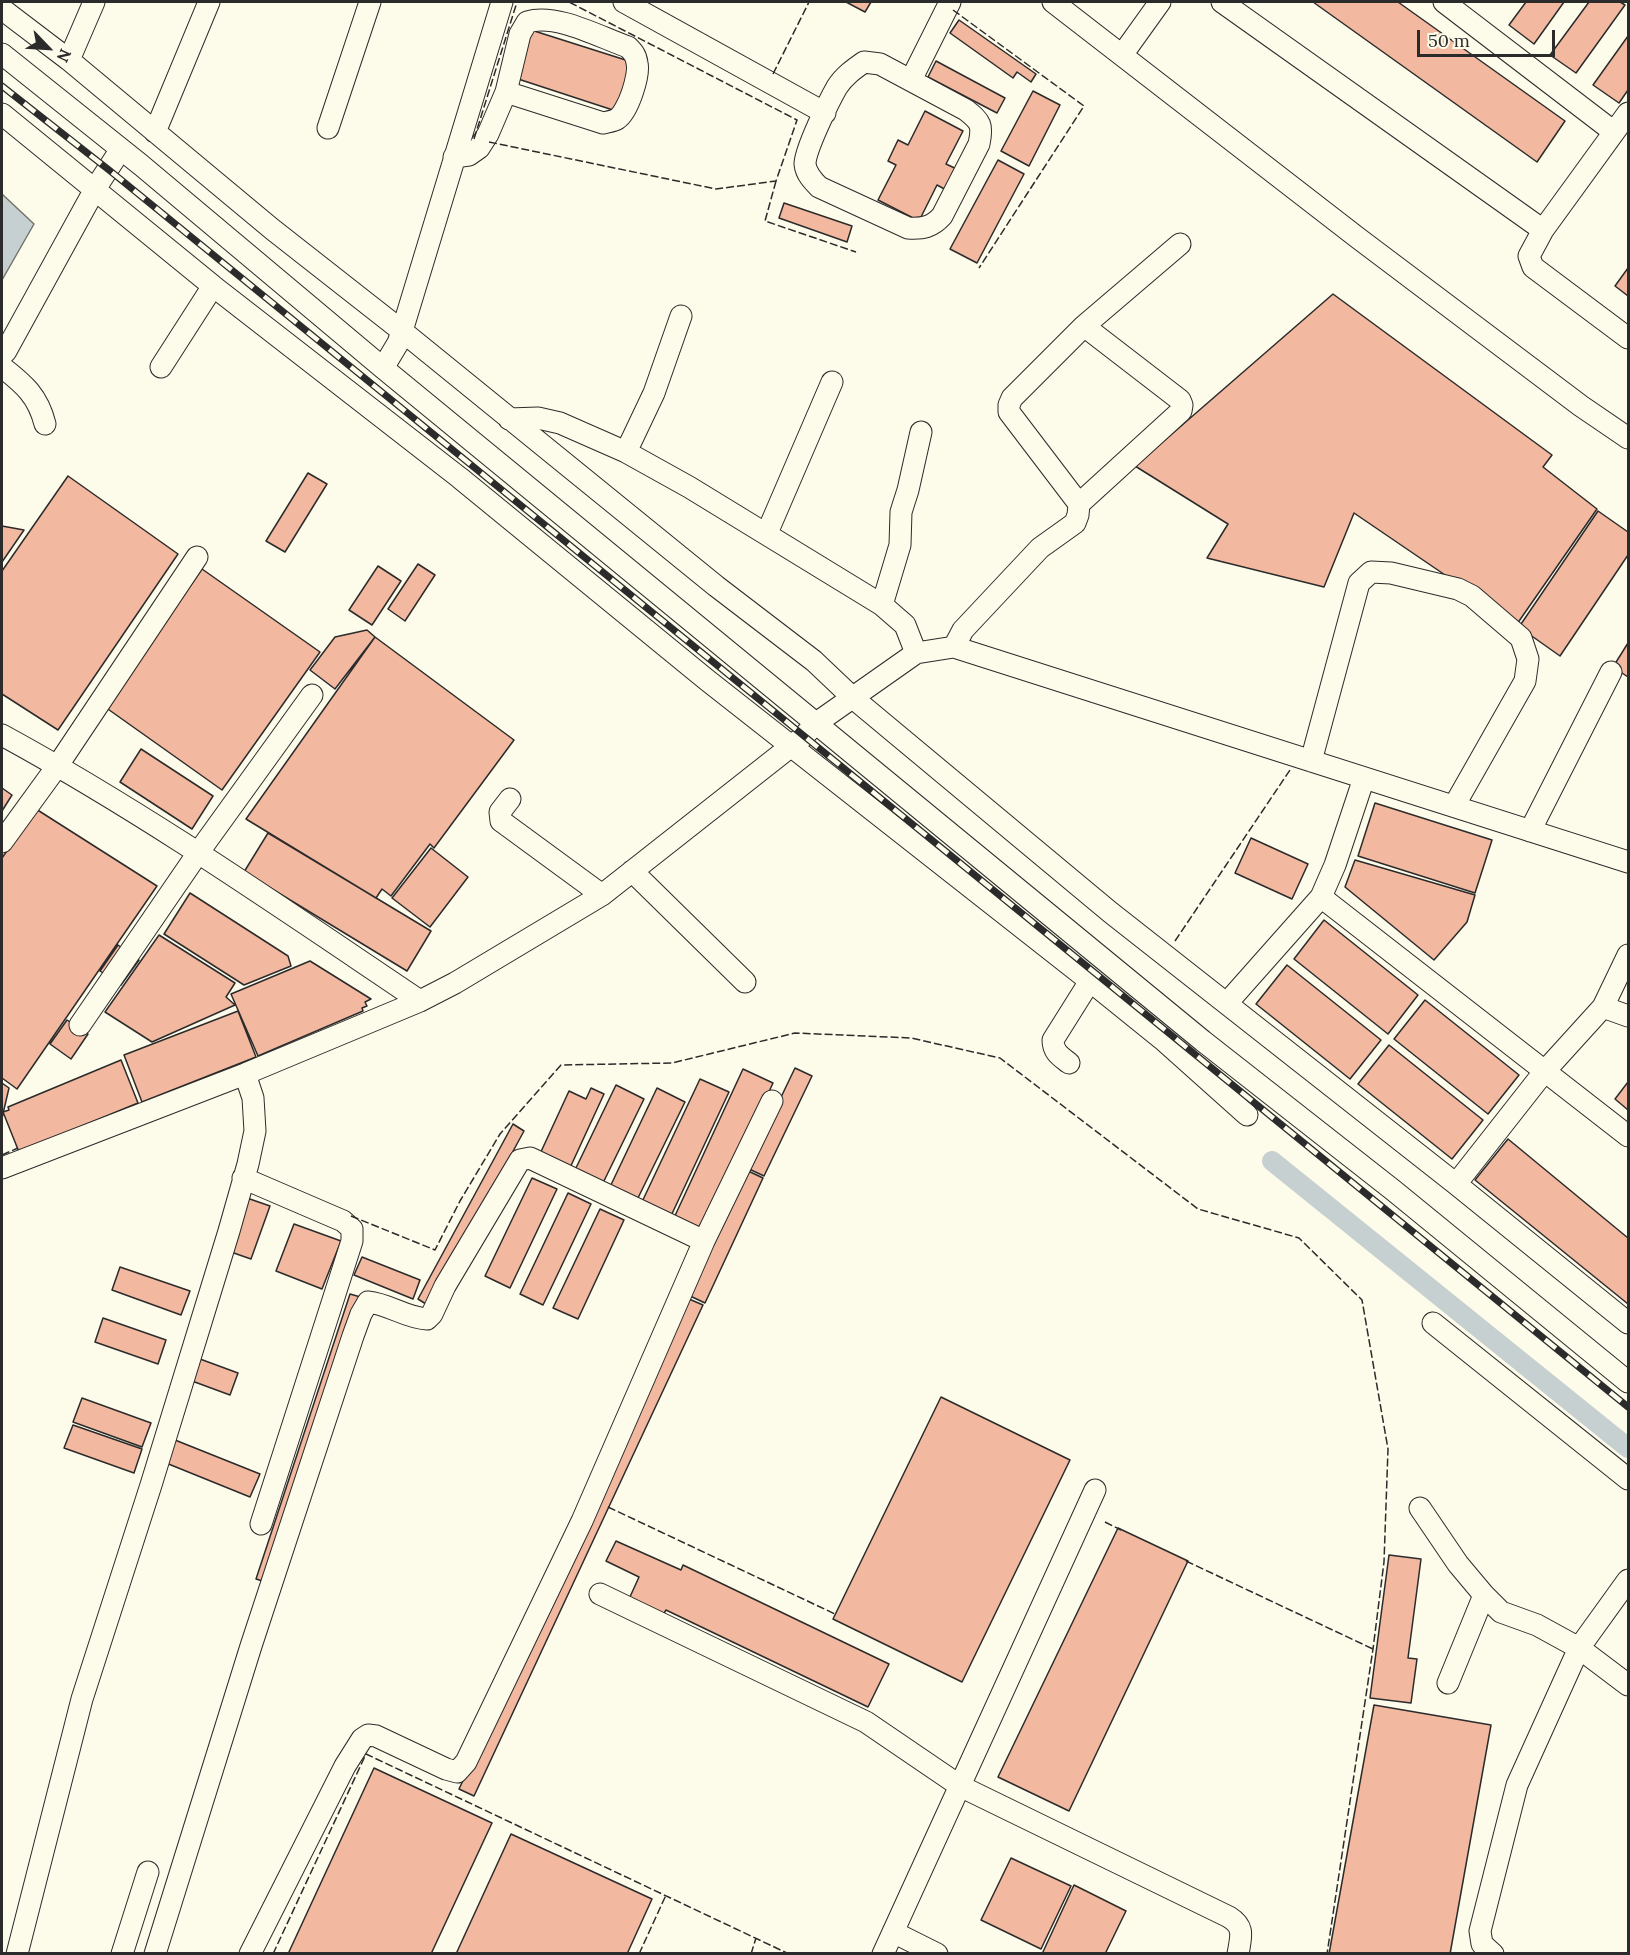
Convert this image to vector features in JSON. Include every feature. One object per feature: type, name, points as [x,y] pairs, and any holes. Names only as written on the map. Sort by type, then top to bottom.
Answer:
[{"type":"street","points":[[69,60],[94,2]]},
{"type":"street","points":[[155,132],[209,2]]},
{"type":"street","points":[[328,128],[370,2]]},
{"type":"street","points":[[393,350],[502,2]]},
{"type":"street","points":[[624,2],[825,113]]},
{"type":"street","points":[[911,80],[950,2]]},
{"type":"street","points":[[1053,2],[1358,238],[1581,406],[1629,438]]},
{"type":"street","points":[[1122,55],[1160,2]]},
{"type":"street","points":[[1222,2],[1543,230]]},
{"type":"street","points":[[1444,2],[1624,121],[1543,230],[1529,256],[1533,267],[1629,338]]},
{"type":"street","points":[[2,9],[69,60],[272,229],[393,350],[816,724],[1203,1041],[1393,1190],[1629,1382]]},
{"type":"street","points":[[454,157],[469,155],[479,148],[488,134],[506,92],[520,34],[527,22],[539,19],[560,22],[628,47],[635,54],[638,65],[637,77],[626,109],[617,119],[603,123],[506,92]]},
{"type":"street","points":[[2,54],[121,149],[393,350],[509,419],[716,586],[814,661],[853,698],[1110,912],[1629,1323]]},
{"type":"street","points":[[864,62],[880,64],[911,80],[966,110],[979,120],[982,132],[979,144],[942,216],[935,223],[922,229],[908,228],[819,187],[808,176],[805,163],[812,141],[837,86],[851,71],[864,62]]},
{"type":"street","points":[[2,114],[213,286],[460,478],[707,680],[1090,981],[1162,1039],[1247,1115]]},
{"type":"street","points":[[2,355],[95,189],[121,149]]},
{"type":"street","points":[[1079,504],[1009,412],[1009,405],[1012,398],[1084,326],[1180,244]]},
{"type":"street","points":[[161,367],[213,286]]},
{"type":"street","points":[[626,452],[654,393],[681,316]]},
{"type":"street","points":[[954,647],[963,630],[1040,549],[1075,523],[1079,504],[1181,411],[1180,400],[1084,326]]},
{"type":"street","points":[[2,367],[23,383],[30,392],[41,409],[45,424]]},
{"type":"street","points":[[767,533],[832,382]]},
{"type":"street","points":[[509,419],[538,418],[560,423],[626,452],[767,533],[882,605],[905,625],[916,653]]},
{"type":"street","points":[[882,605],[900,545],[901,512],[921,432]]},
{"type":"street","points":[[2,842],[58,765],[197,557]]},
{"type":"street","points":[[1311,761],[1359,583],[1371,572],[1391,573],[1458,589],[1472,596],[1521,638],[1528,658],[1525,681],[1454,806]]},
{"type":"street","points":[[2,1168],[245,1074],[420,1001],[455,983],[602,895],[816,724],[916,653],[954,647],[1629,862]]},
{"type":"street","points":[[1530,831],[1611,672]]},
{"type":"street","points":[[80,1025],[198,853],[312,695]]},
{"type":"street","points":[[2,735],[58,765],[198,853],[420,1001]]},
{"type":"street","points":[[1227,1003],[1321,897],[1335,865],[1364,778]]},
{"type":"street","points":[[510,799],[500,812],[501,821],[602,895]]},
{"type":"street","points":[[632,871],[745,982]]},
{"type":"street","points":[[1321,897],[1629,1136]]},
{"type":"street","points":[[1456,1184],[1544,1072],[1603,1007],[1629,955]]},
{"type":"street","points":[[1069,1063],[1056,1053],[1053,1040],[1090,981]]},
{"type":"street","points":[[1603,1007],[1629,1016]]},
{"type":"street","points":[[17,1953],[81,1699],[152,1485],[243,1179],[255,1131],[253,1098],[245,1074]]},
{"type":"street","points":[[250,1953],[345,1766],[362,1739],[368,1735],[376,1736],[457,1772],[466,1762],[582,1521],[704,1241],[772,1101]]},
{"type":"street","points":[[155,1953],[255,1635],[353,1336],[368,1302],[378,1303],[416,1318],[427,1319],[520,1160],[530,1158],[704,1241]]},
{"type":"street","points":[[243,1179],[343,1221],[352,1229],[352,1241],[261,1524]]},
{"type":"street","points":[[1433,1323],[1629,1479]]},
{"type":"street","points":[[883,1953],[1095,1490]]},
{"type":"street","points":[[1420,1508],[1458,1564],[1501,1612],[1537,1625],[1580,1648],[1629,1685]]},
{"type":"street","points":[[1493,1953],[1482,1944],[1480,1931],[1517,1785],[1580,1648],[1629,1580]]},
{"type":"street","points":[[600,1594],[866,1722],[960,1786],[1229,1917],[1237,1922],[1241,1932],[1238,1953]]},
{"type":"street","points":[[1448,1683],[1484,1595]]},
{"type":"street","points":[[122,1953],[148,1872]]},
{"type":"street","points":[[893,1932],[938,1953]]},
{"type":"shaded area","points":[[2,194],[34,224],[2,280]]},
{"type":"building","points":[[846,2],[871,2],[865,12]]},
{"type":"building","points":[[1313,2],[1398,2],[1565,121],[1537,162]]},
{"type":"building","points":[[1526,2],[1564,2],[1534,44],[1509,25]]},
{"type":"building","points":[[1589,2],[1620,2],[1625,5],[1576,73],[1550,55]]},
{"type":"building","points":[[959,20],[1036,74],[1031,82],[1017,72],[1013,78],[950,33]]},
{"type":"building","points":[[528,29],[635,63],[619,112],[512,77]]},
{"type":"building","points":[[1628,36],[1628,90],[1619,103],[1593,85]]},
{"type":"building","points":[[936,61],[1005,98],[997,113],[928,77]]},
{"type":"building","points":[[1033,91],[1060,105],[1029,166],[1001,151]]},
{"type":"building","points":[[925,111],[963,131],[946,164],[961,171],[950,192],[937,185],[919,221],[878,200],[896,165],[888,161],[898,140],[908,145]]},
{"type":"building","points":[[998,160],[1024,174],[977,263],[950,249]]},
{"type":"building","points":[[784,203],[852,226],[847,242],[779,218]]},
{"type":"building","points":[[1628,268],[1628,296],[1615,286]]},
{"type":"building","points":[[1333,294],[1552,455],[1543,467],[1597,509],[1517,624],[1354,513],[1324,587],[1207,558],[1228,524],[1135,466]]},
{"type":"building","points":[[308,473],[327,484],[285,552],[266,541]]},
{"type":"building","points":[[68,476],[178,554],[58,730],[2,694],[2,571]]},
{"type":"building","points":[[1598,511],[1628,532],[1628,555],[1560,656],[1519,627]]},
{"type":"building","points":[[2,526],[24,530],[2,562]]},
{"type":"building","points":[[418,564],[435,575],[405,621],[388,609]]},
{"type":"building","points":[[378,566],[401,581],[372,625],[349,610]]},
{"type":"building","points":[[202,569],[320,652],[222,790],[105,707]]},
{"type":"building","points":[[367,630],[375,637],[335,689],[310,670],[335,637]]},
{"type":"building","points":[[375,637],[514,740],[434,848],[430,844],[391,896],[382,889],[376,898],[246,819]]},
{"type":"building","points":[[1628,643],[1628,677],[1613,667]]},
{"type":"building","points":[[141,749],[213,796],[192,829],[120,782]]},
{"type":"building","points":[[2,788],[12,795],[2,811]]},
{"type":"building","points":[[1375,803],[1492,840],[1475,893],[1358,856]]},
{"type":"building","points":[[36,809],[157,886],[17,1089],[2,1078],[2,858]]},
{"type":"building","points":[[268,833],[431,931],[407,971],[244,872]]},
{"type":"building","points":[[1251,838],[1308,864],[1292,899],[1235,873]]},
{"type":"building","points":[[431,848],[468,877],[430,927],[392,898]]},
{"type":"building","points":[[1355,860],[1475,895],[1467,922],[1434,960],[1345,887]]},
{"type":"building","points":[[190,893],[288,956],[291,966],[244,985],[164,934]]},
{"type":"building","points":[[1324,920],[1418,995],[1388,1034],[1294,959]]},
{"type":"building","points":[[159,935],[235,983],[226,997],[235,1005],[152,1042],[105,1012]]},
{"type":"building","points":[[118,945],[139,960],[121,985],[100,971]]},
{"type":"building","points":[[310,961],[371,999],[365,1002],[367,1006],[362,1008],[363,1011],[258,1056],[231,994]]},
{"type":"building","points":[[1287,965],[1381,1040],[1350,1079],[1256,1004]]},
{"type":"building","points":[[1425,1000],[1519,1075],[1488,1114],[1394,1039]]},
{"type":"building","points":[[238,1011],[256,1057],[142,1102],[124,1055]]},
{"type":"building","points":[[67,1020],[88,1034],[71,1059],[50,1044]]},
{"type":"building","points":[[1389,1045],[1483,1120],[1452,1159],[1358,1084]]},
{"type":"building","points":[[121,1060],[138,1103],[19,1152],[3,1112],[9,1110],[8,1107]]},
{"type":"building","points":[[795,1068],[812,1076],[764,1176],[747,1168]]},
{"type":"building","points":[[743,1069],[773,1083],[703,1234],[673,1220]]},
{"type":"building","points":[[700,1079],[729,1092],[670,1218],[641,1204]]},
{"type":"building","points":[[1628,1082],[1628,1110],[1615,1099]]},
{"type":"building","points":[[2,1083],[9,1088],[2,1118]]},
{"type":"building","points":[[616,1085],[644,1099],[602,1185],[574,1172]]},
{"type":"building","points":[[591,1088],[604,1094],[569,1170],[539,1156],[569,1091],[586,1099]]},
{"type":"building","points":[[657,1088],[685,1102],[636,1202],[609,1189]]},
{"type":"building","points":[[513,1124],[524,1131],[429,1306],[418,1299]]},
{"type":"building","points":[[1508,1139],[1628,1238],[1628,1304],[1475,1180]]},
{"type":"building","points":[[746,1170],[763,1178],[705,1303],[688,1295]]},
{"type":"building","points":[[532,1178],[557,1189],[510,1288],[485,1276]]},
{"type":"building","points":[[568,1193],[591,1204],[543,1305],[520,1294]]},
{"type":"building","points":[[247,1198],[270,1206],[251,1259],[228,1251]]},
{"type":"building","points":[[600,1209],[624,1220],[578,1319],[553,1308]]},
{"type":"building","points":[[294,1224],[341,1241],[322,1289],[276,1271]]},
{"type":"building","points":[[362,1257],[420,1280],[413,1299],[354,1275]]},
{"type":"building","points":[[120,1267],[190,1291],[181,1315],[112,1290]]},
{"type":"building","points":[[350,1294],[364,1298],[269,1583],[256,1579]]},
{"type":"building","points":[[689,1299],[703,1305],[474,1796],[459,1789]]},
{"type":"building","points":[[103,1318],[166,1340],[158,1364],[95,1342]]},
{"type":"building","points":[[200,1359],[238,1373],[230,1395],[192,1381]]},
{"type":"building","points":[[941,1397],[1070,1460],[962,1682],[833,1619]]},
{"type":"building","points":[[82,1398],[151,1423],[142,1447],[73,1422]]},
{"type":"building","points":[[73,1425],[142,1449],[134,1473],[64,1448]]},
{"type":"building","points":[[175,1440],[260,1474],[250,1497],[166,1463]]},
{"type":"building","points":[[1118,1528],[1188,1561],[1069,1811],[998,1777]]},
{"type":"building","points":[[616,1541],[681,1570],[683,1565],[889,1664],[868,1707],[666,1610],[663,1615],[629,1599],[639,1577],[606,1561]]},
{"type":"building","points":[[1389,1555],[1421,1559],[1408,1658],[1417,1659],[1411,1703],[1370,1698]]},
{"type":"building","points":[[1374,1705],[1491,1725],[1450,1954],[1329,1954]]},
{"type":"building","points":[[374,1768],[492,1823],[431,1954],[288,1954]]},
{"type":"building","points":[[511,1834],[652,1899],[627,1954],[456,1954]]},
{"type":"building","points":[[1011,1858],[1071,1886],[1041,1949],[981,1920]]},
{"type":"building","points":[[1074,1885],[1126,1911],[1105,1954],[1042,1954]]},
{"type":"waterway","points":[[1272,1161],[1628,1448]]},
{"type":"railway","points":[[2,86],[109,170],[1628,1407]]},
{"type":"fence","points":[[474,139],[517,2]]},
{"type":"fence","points":[[489,142],[716,189],[776,181],[797,120],[569,2]]},
{"type":"fence","points":[[773,74],[809,2]]},
{"type":"fence","points":[[953,10],[1084,106],[979,268]]},
{"type":"fence","points":[[776,181],[765,221],[856,252]]},
{"type":"fence","points":[[1175,941],[1290,770]]},
{"type":"fence","points":[[351,1216],[435,1250],[460,1201],[500,1134],[561,1065],[672,1063],[795,1033],[911,1038],[1000,1058],[1198,1209],[1299,1238],[1362,1300],[1388,1449],[1384,1562],[1327,1954]]},
{"type":"fence","points":[[2,1155],[18,1148]]},
{"type":"fence","points":[[608,1507],[835,1614]]},
{"type":"fence","points":[[1105,1522],[1121,1530]]},
{"type":"fence","points":[[1186,1561],[1373,1649]]},
{"type":"fence","points":[[273,1954],[366,1754],[789,1954]]},
{"type":"fence","points":[[639,1954],[666,1895]]},
{"type":"fence","points":[[751,1954],[756,1938]]}]
